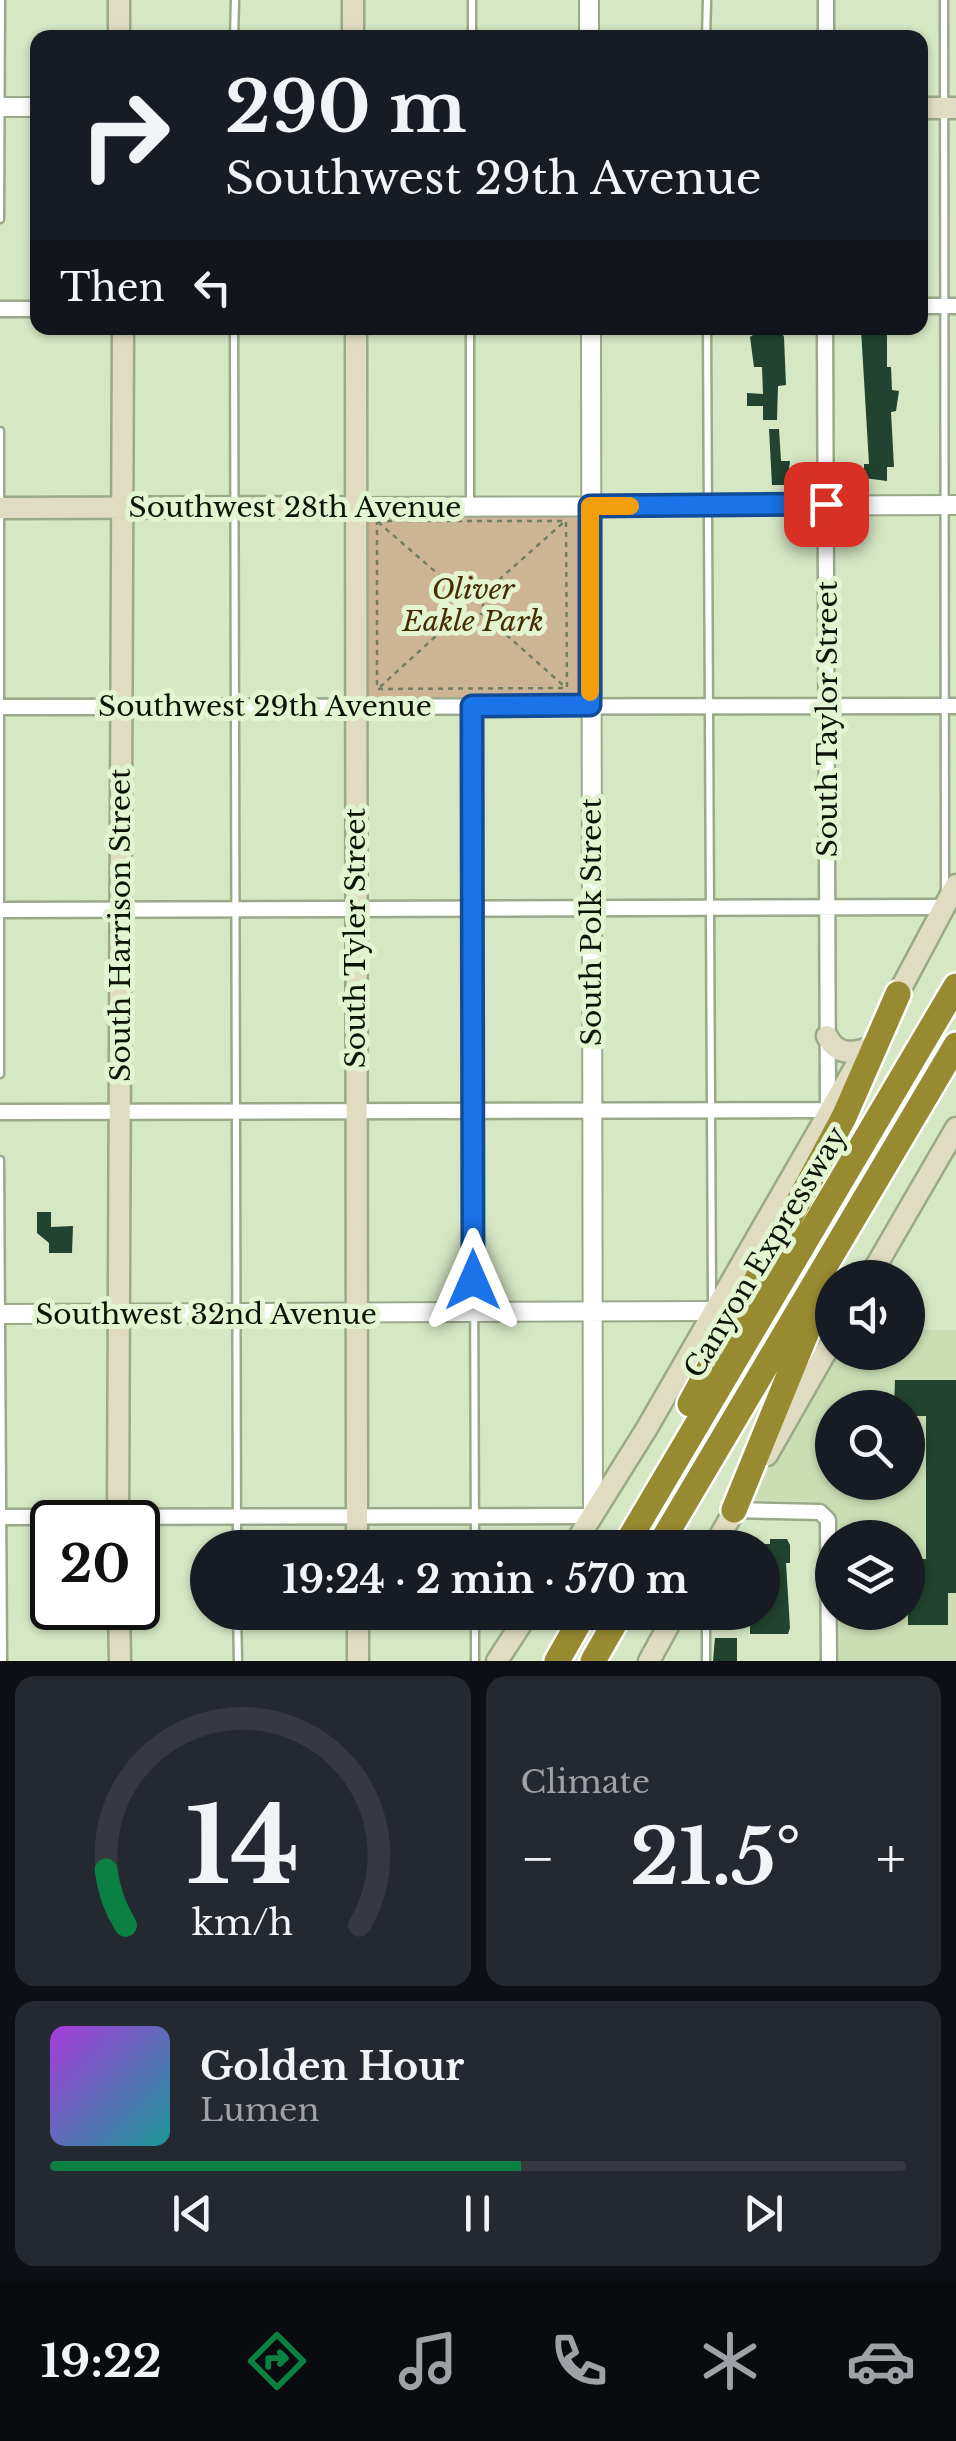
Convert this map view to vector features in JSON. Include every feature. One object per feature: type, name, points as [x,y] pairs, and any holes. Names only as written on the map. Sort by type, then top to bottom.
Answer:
[{"type":"highway","name":"Canyon Expressway","points":[[634,1530],[956,986]]},
{"type":"highway","points":[[652,1500],[687,1410],[844,1116],[898,994]]},
{"type":"highway","points":[[669,1530],[956,1045]]},
{"type":"highway","points":[[734,1510],[845,1238]]},
{"type":"highway","points":[[557,1661],[575,1630]]},
{"type":"highway","points":[[593,1661],[611,1630]]},
{"type":"main road","points":[[119,0],[119,30]]},
{"type":"main road","points":[[353,0],[354,30]]},
{"type":"main road","name":"South Harrison Street","points":[[118,1500],[123,335]]},
{"type":"main road","name":"South Tyler Street","points":[[356,335],[357,1530]]},
{"type":"main road","name":"Southwest 28th Avenue","points":[[0,508],[355,507]]},
{"type":"main road","points":[[584,1530],[898,994],[956,885]]},
{"type":"main road","points":[[827,1036],[832,1045],[848,1053],[866,1049]]},
{"type":"main road","points":[[879,1260],[956,1128]]},
{"type":"main road","points":[[723,1530],[815,1370]]},
{"type":"main road","points":[[119,1630],[120,1661]]},
{"type":"main road","points":[[358,1630],[358,1661]]},
{"type":"main road","points":[[496,1661],[517,1630]]},
{"type":"main road","points":[[649,1661],[666,1630]]},
{"type":"street","points":[[589,0],[589,30]]},
{"type":"street","points":[[826,0],[826,30]]},
{"type":"street","points":[[0,108],[30,107]]},
{"type":"street","points":[[0,309],[30,310]]},
{"type":"street","name":"South Polk Street","points":[[591,335],[593,1516]]},
{"type":"street","name":"South Taylor Street","points":[[825,335],[828,1110]]},
{"type":"street","name":"Southwest 28th Avenue","points":[[355,507],[951,505]]},
{"type":"street","name":"Southwest 29th Avenue","points":[[0,706],[949,706]]},
{"type":"street","points":[[1,910],[945,907]]},
{"type":"street","points":[[0,1112],[828,1110]]},
{"type":"street","name":"Southwest 32nd Avenue","points":[[0,1314],[712,1312]]},
{"type":"street","points":[[734,1510],[820,1512],[828,1520],[829,1661]]},
{"type":"street","points":[[160,1519],[593,1516]]},
{"type":"street","points":[[1,1517],[30,1518]]},
{"type":"lane","points":[[0,0],[0,220]]},
{"type":"lane","points":[[234,30],[235,0]]},
{"type":"lane","points":[[472,0],[472,30]]},
{"type":"lane","points":[[706,30],[707,0]]},
{"type":"lane","points":[[944,0],[951,108],[945,907]]},
{"type":"lane","points":[[234,335],[237,1530]]},
{"type":"lane","points":[[470,335],[470,506]]},
{"type":"lane","points":[[707,335],[712,1312]]},
{"type":"lane","points":[[0,430],[0,1074]]},
{"type":"lane","points":[[472,706],[474,1530]]},
{"type":"lane","points":[[0,1160],[4,1661]]},
{"type":"lane","points":[[238,1630],[238,1661]]},
{"type":"lane","points":[[475,1630],[475,1661]]},
{"type":"lane","points":[[706,1630],[706,1661]]},
{"type":"path","points":[[376,522],[566,521]]},
{"type":"path","points":[[376,522],[461,594],[483,594],[566,521]]},
{"type":"path","points":[[566,521],[566,688]]},
{"type":"path","points":[[376,522],[377,689]]},
{"type":"path","points":[[460,614],[461,594]]},
{"type":"path","points":[[482,614],[483,594]]},
{"type":"path","points":[[377,689],[460,614],[482,614],[566,688]]},
{"type":"path","points":[[377,689],[566,688]]},
{"type":"shaded area","points":[[925,1330],[956,1330],[956,1661],[839,1661],[840,1630],[925,1630],[925,1520],[838,1520],[822,1502],[750,1500],[815,1390],[815,1500],[925,1500],[925,1390],[815,1390],[827,1370],[925,1370]]},
{"type":"green space","name":"Oliver Eakle Park","points":[[363,512],[581,512],[583,697],[363,697]]},
{"type":"building","points":[[861,335],[887,335],[887,367],[891,367],[892,390],[899,391],[896,411],[891,412],[894,467],[887,467],[887,481],[864,478],[864,464],[869,464]]},
{"type":"building","points":[[750,337],[784,337],[786,385],[778,386],[777,420],[763,420],[763,406],[747,406],[747,393],[763,394],[762,367],[754,367]]},
{"type":"building","points":[[769,429],[779,429],[781,461],[790,461],[787,485],[772,485]]},
{"type":"building","points":[[37,1212],[51,1212],[51,1227],[73,1226],[72,1253],[49,1253],[49,1243],[37,1233]]},
{"type":"building","points":[[895,1380],[956,1380],[956,1593],[948,1593],[948,1625],[925,1625],[925,1390],[895,1390]]},
{"type":"building","points":[[780,1539],[787,1539],[788,1634],[750,1634],[750,1630],[780,1630]]},
{"type":"building","points":[[715,1638],[737,1638],[737,1661],[713,1661]]},
{"type":"slow traffic","points":[[590,692],[590,506],[630,506]]},
{"type":"route","points":[[473,1280],[472,706],[590,705],[590,506],[826,504]]}]
